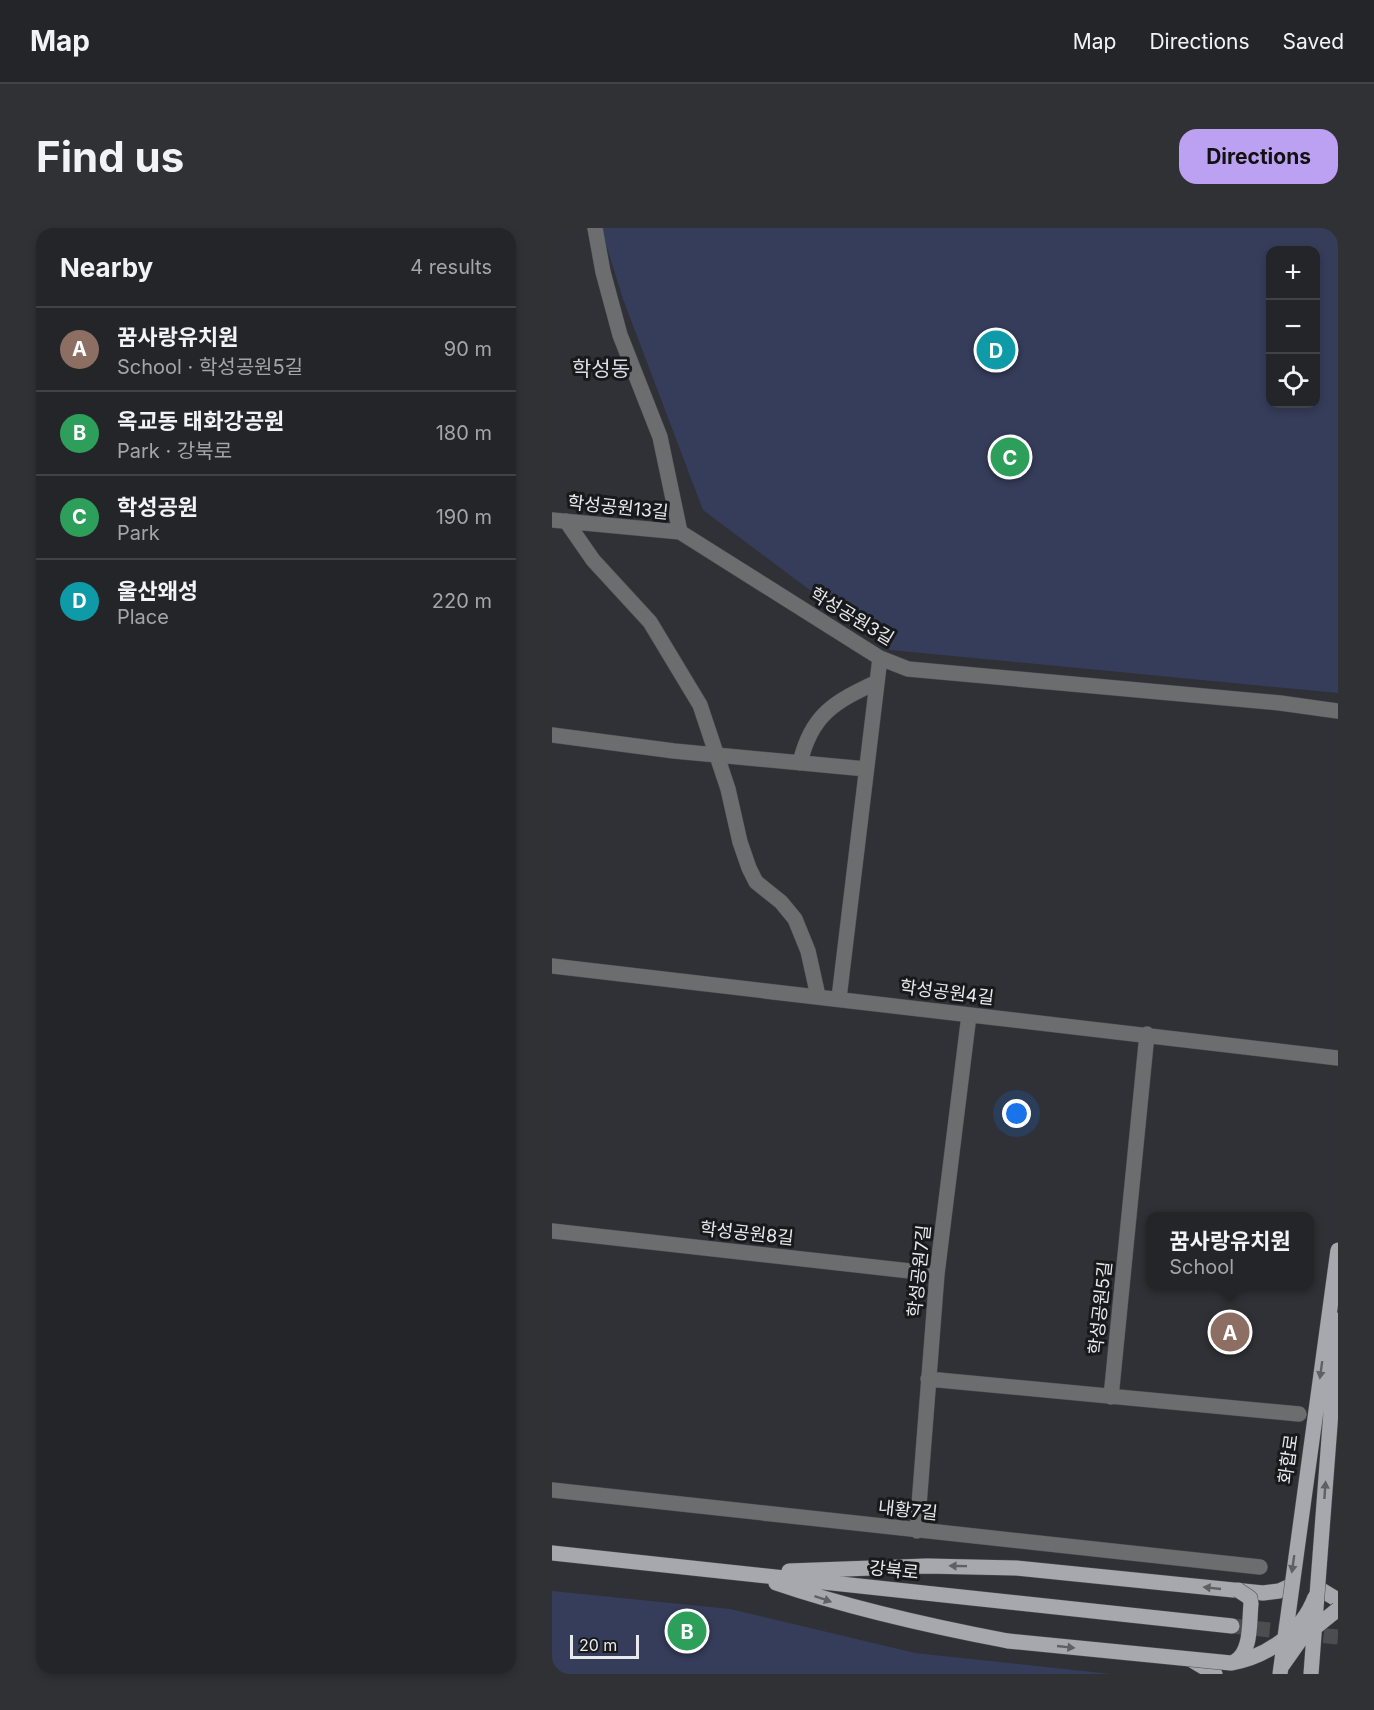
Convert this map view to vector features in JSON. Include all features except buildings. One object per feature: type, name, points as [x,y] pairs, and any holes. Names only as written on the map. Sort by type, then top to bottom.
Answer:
[{"type":"main road","name":"화합로","points":[[1280,1671],[1338,1250]]},
{"type":"main road","points":[[1311,1674],[1338,1320]]},
{"type":"main road","name":"강북로","points":[[552,1553],[1232,1626]]},
{"type":"main road","points":[[747,1574],[927,1566],[1016,1568],[1271,1593],[1290,1586]]},
{"type":"main road","points":[[747,1574],[838,1605],[919,1624],[1008,1641],[1231,1664],[1256,1657],[1284,1639],[1306,1614],[1318,1588]]},
{"type":"main road","points":[[1318,1588],[1338,1600]]},
{"type":"main road","points":[[1231,1664],[1241,1659],[1246,1651],[1251,1604],[1250,1598],[1238,1590]]},
{"type":"main road","points":[[1280,1671],[1301,1639],[1315,1625],[1338,1609]]},
{"type":"main road","points":[[1190,1659],[1215,1674]]},
{"type":"street","points":[[595,228],[620,335],[660,437],[680,532]]},
{"type":"street","points":[[559,520],[650,622],[669,650],[700,705],[717,755],[749,868],[756,882],[781,902],[795,919],[808,951],[818,996]]},
{"type":"street","name":"학성공원13길","points":[[559,520],[680,532]]},
{"type":"street","name":"학성공원3길","points":[[680,532],[880,658],[908,669],[1269,702],[1338,711]]},
{"type":"street","points":[[839,998],[880,658]]},
{"type":"street","points":[[800,763],[806,738],[815,723],[852,694],[877,682]]},
{"type":"street","points":[[552,735],[717,755],[866,769]]},
{"type":"street","name":"학성공원4길","points":[[552,966],[1338,1058]]},
{"type":"street","name":"학성공원7길","points":[[917,1531],[937,1274],[969,1015]]},
{"type":"street","name":"학성공원5길","points":[[1111,1397],[1146,1034]]},
{"type":"street","name":"학성공원8길","points":[[552,1231],[937,1274]]},
{"type":"street","points":[[928,1379],[1299,1414]]},
{"type":"street","name":"내황7길","points":[[552,1490],[1260,1567]]},
{"type":"shaded area","points":[[601,228],[1338,228],[1338,693],[890,650],[703,510],[623,299]]},
{"type":"shaded area","points":[[552,1591],[730,1609],[915,1653],[1111,1674],[552,1674]]},
{"type":"tunnel","points":[[1232,1626],[1338,1637]]},
{"type":"place","name":"울산왜성","points":[[996,350]]},
{"type":"place","name":"학성공원","points":[[1010,457]]},
{"type":"place","name":"꿈사랑유치원","points":[[1230,1332]]},
{"type":"place","name":"옥교동 태화강공원","points":[[687,1631]]},
{"type":"district","name":"학성동","points":[[601,368]]}]
